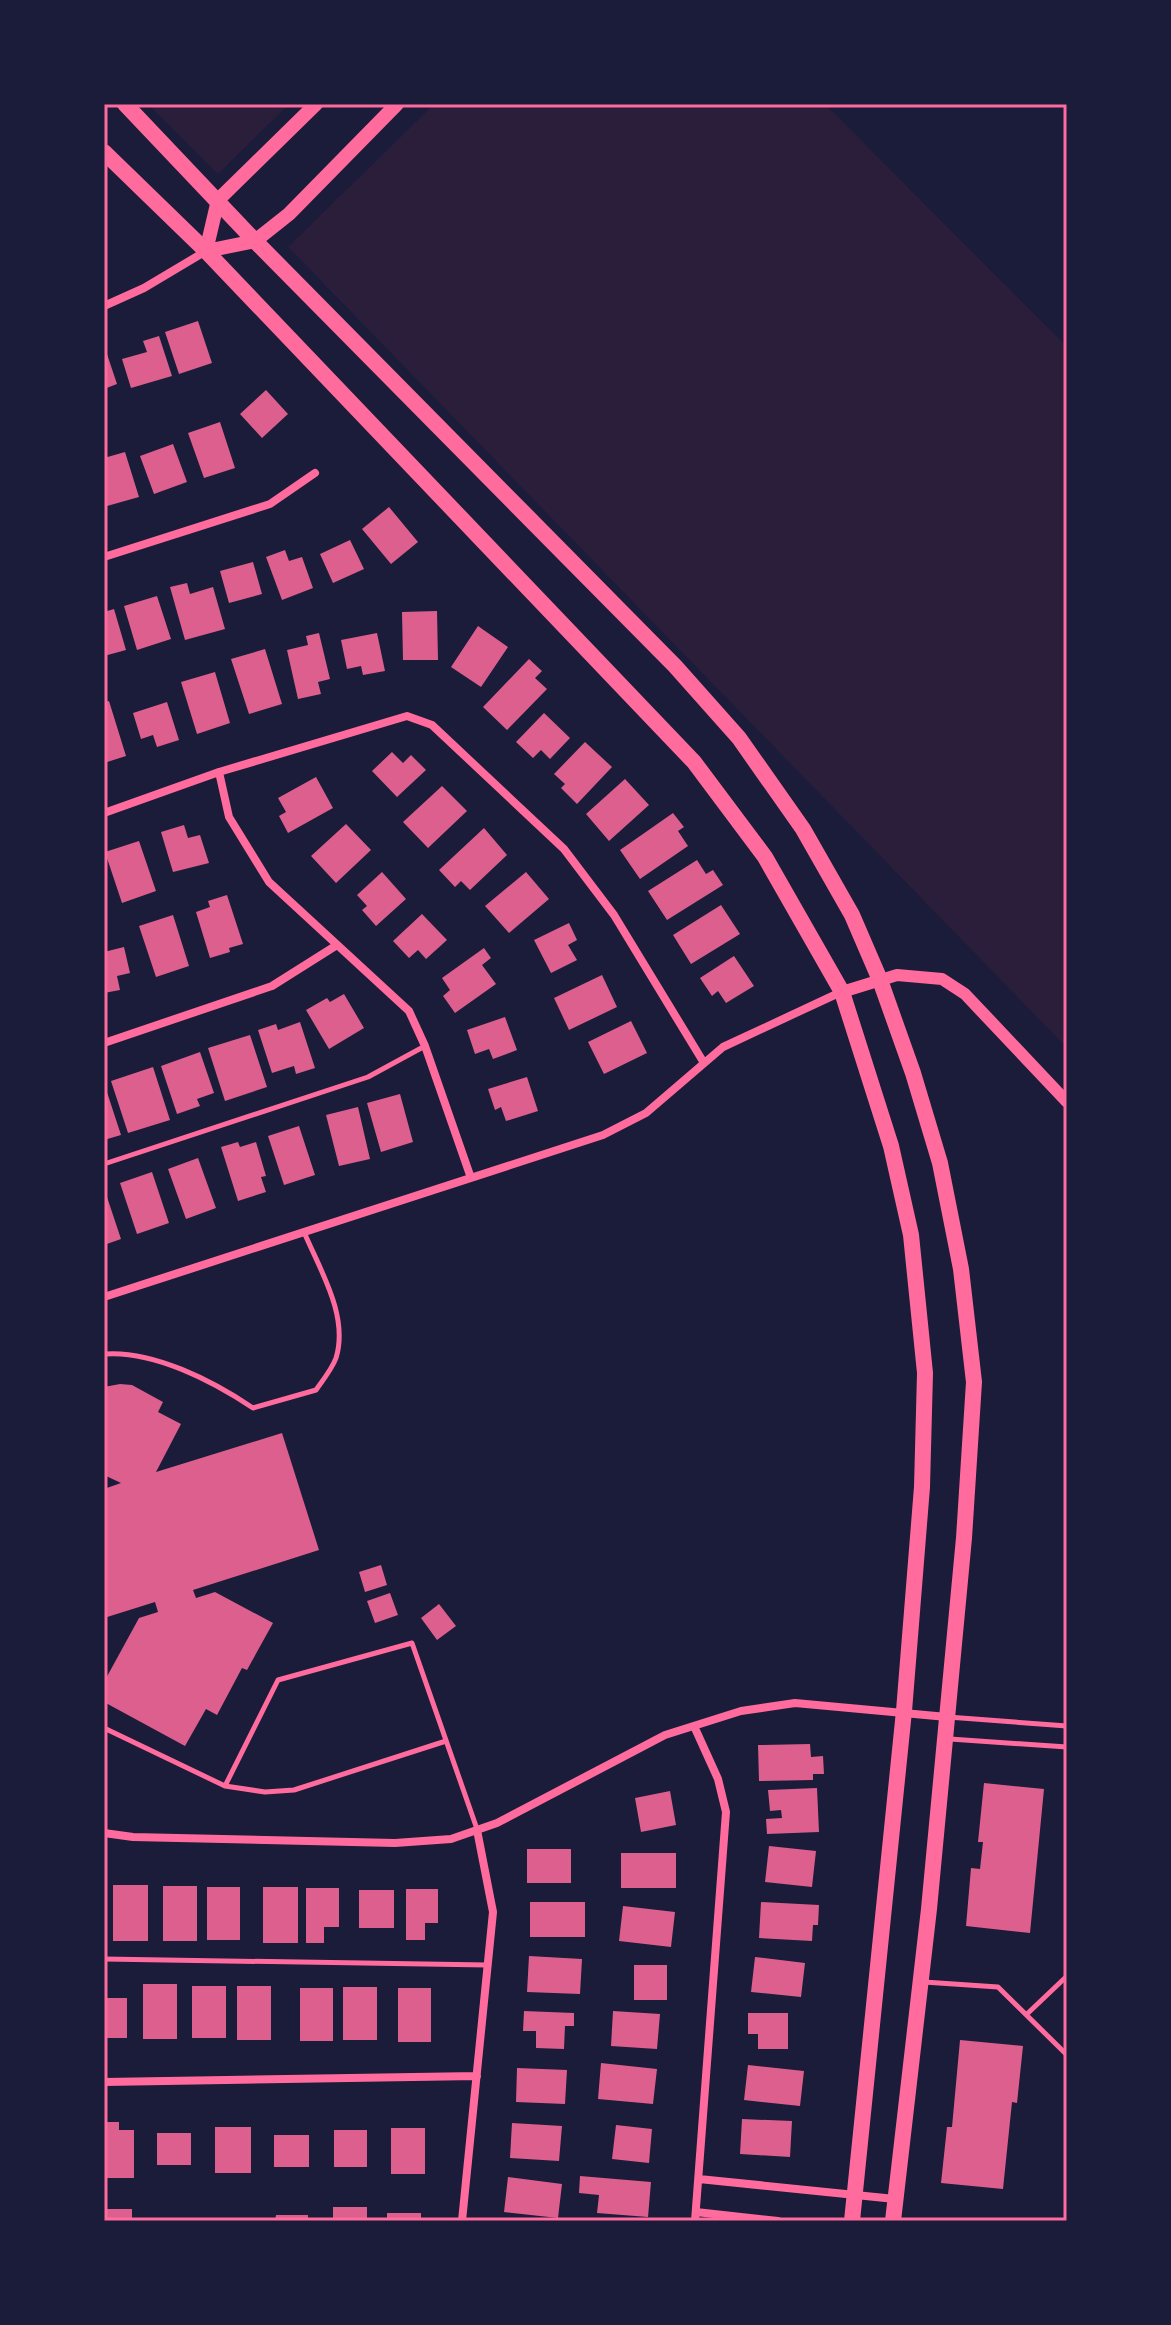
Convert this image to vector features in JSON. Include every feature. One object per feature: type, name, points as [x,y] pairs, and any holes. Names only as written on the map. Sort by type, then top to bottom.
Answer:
[{"type":"main road","points":[[125,104],[255,241],[675,666],[739,738],[803,829],[852,915],[880,980],[940,1163],[961,1269],[974,1382],[964,1538],[945,1738],[893,2221]]},
{"type":"main road","points":[[206,251],[218,200],[316,104]]},
{"type":"main road","points":[[206,251],[255,241],[289,214],[397,104]]},
{"type":"main road","points":[[104,152],[206,251],[694,762],[765,857],[842,992],[898,1175],[911,1235],[925,1373],[922,1487],[904,1711],[852,2221]]},
{"type":"street","points":[[104,306],[144,288],[206,251]]},
{"type":"street","points":[[104,557],[270,504],[315,473]]},
{"type":"street","points":[[104,813],[219,772],[407,716],[432,725],[564,849],[614,915],[704,1063]]},
{"type":"street","points":[[219,772],[229,817],[269,882],[409,1011],[425,1046],[471,1178]]},
{"type":"street","points":[[104,1043],[272,986],[337,945]]},
{"type":"street","points":[[104,1297],[603,1135],[646,1113],[723,1047],[842,992],[897,975],[942,979],[965,994],[1067,1102]]},
{"type":"street","points":[[104,1833],[133,1837],[395,1843],[451,1839],[497,1823],[665,1735],[741,1711],[795,1703],[947,1717]]},
{"type":"street","points":[[694,1726],[718,1779],[726,1812],[696,2216],[778,2221]]},
{"type":"street","points":[[462,2221],[493,1912],[477,1830]]},
{"type":"street","points":[[104,2082],[477,2076]]},
{"type":"street","points":[[699,2179],[896,2199]]},
{"type":"lane","points":[[104,1164],[368,1077],[425,1046]]},
{"type":"lane","points":[[104,1354],[144,1356],[226,1390],[253,1408],[316,1390],[336,1359],[340,1328],[304,1232]]},
{"type":"lane","points":[[225,1786],[278,1680],[412,1643],[477,1830]]},
{"type":"lane","points":[[947,1717],[1067,1726]]},
{"type":"lane","points":[[104,1728],[225,1786],[265,1792],[294,1790],[446,1741]]},
{"type":"lane","points":[[945,1738],[1067,1747]]},
{"type":"lane","points":[[104,1959],[488,1965]]},
{"type":"lane","points":[[1027,2014],[1067,1976]]},
{"type":"lane","points":[[921,1981],[998,1987],[1067,2055]]},
{"type":"shaded area","points":[[148,104],[289,104],[218,174]]},
{"type":"shaded area","points":[[434,104],[825,104],[1067,347],[1067,1048],[288,247]]},
{"type":"building","points":[[198,321],[212,363],[179,374],[165,332]]},
{"type":"building","points":[[159,336],[172,376],[131,388],[122,359],[147,352],[143,341]]},
{"type":"building","points":[[107,354],[117,384],[104,389],[104,355]]},
{"type":"building","points":[[266,390],[288,414],[262,438],[240,414]]},
{"type":"building","points":[[220,422],[235,468],[204,478],[188,433]]},
{"type":"building","points":[[173,444],[187,482],[154,494],[140,456]]},
{"type":"building","points":[[125,452],[139,497],[107,506],[104,497],[104,458]]},
{"type":"building","points":[[389,507],[418,542],[391,564],[362,529]]},
{"type":"building","points":[[350,540],[364,569],[333,583],[320,554]]},
{"type":"building","points":[[285,550],[289,561],[302,557],[313,588],[282,600],[266,557]]},
{"type":"building","points":[[253,562],[262,594],[229,603],[220,571]]},
{"type":"building","points":[[187,583],[190,594],[213,587],[225,629],[185,640],[170,587]]},
{"type":"building","points":[[157,596],[171,639],[137,650],[124,606]]},
{"type":"building","points":[[114,609],[126,650],[104,656],[104,612]]},
{"type":"building","points":[[437,611],[438,660],[403,660],[402,612]]},
{"type":"building","points":[[478,626],[508,647],[481,687],[451,667]]},
{"type":"building","points":[[319,633],[330,679],[318,682],[321,694],[298,699],[287,650],[308,645],[306,636]]},
{"type":"building","points":[[377,633],[385,671],[363,675],[361,666],[347,669],[341,640]]},
{"type":"building","points":[[265,649],[282,704],[249,714],[231,659]]},
{"type":"building","points":[[529,659],[542,671],[535,678],[547,689],[507,730],[483,707]]},
{"type":"building","points":[[215,672],[230,723],[197,734],[181,682]]},
{"type":"building","points":[[109,701],[126,756],[104,763],[104,702]]},
{"type":"building","points":[[167,702],[179,740],[157,747],[153,735],[141,739],[133,713]]},
{"type":"building","points":[[544,713],[570,738],[550,759],[541,750],[533,758],[516,742]]},
{"type":"building","points":[[585,742],[612,767],[577,804],[561,788],[565,784],[554,774]]},
{"type":"building","points":[[392,752],[403,763],[411,755],[426,770],[397,797],[372,771]]},
{"type":"building","points":[[316,777],[333,808],[288,833],[279,816],[286,812],[278,798]]},
{"type":"building","points":[[625,779],[649,805],[609,841],[586,814]]},
{"type":"building","points":[[442,786],[467,811],[428,848],[403,822]]},
{"type":"building","points":[[673,813],[684,827],[678,831],[688,846],[640,879],[620,850]]},
{"type":"building","points":[[346,824],[371,850],[336,883],[311,856]]},
{"type":"building","points":[[184,825],[188,838],[200,835],[209,863],[173,872],[161,832]]},
{"type":"building","points":[[484,828],[507,855],[470,890],[461,881],[455,887],[439,870]]},
{"type":"building","points":[[139,841],[156,891],[122,903],[105,852]]},
{"type":"building","points":[[697,860],[706,874],[713,870],[723,885],[667,920],[648,891]]},
{"type":"building","points":[[382,872],[406,899],[376,926],[362,910],[367,906],[357,895]]},
{"type":"building","points":[[526,872],[549,899],[509,933],[485,906]]},
{"type":"building","points":[[227,895],[243,944],[210,958],[196,912],[210,907],[208,901]]},
{"type":"building","points":[[721,905],[740,934],[691,964],[673,935]]},
{"type":"building","points":[[422,914],[447,940],[426,959],[418,950],[409,958],[393,941]]},
{"type":"building","points":[[173,915],[189,966],[156,977],[139,926]]},
{"type":"building","points":[[569,923],[577,940],[568,945],[577,960],[551,973],[534,940]]},
{"type":"building","points":[[124,947],[130,973],[117,976],[120,990],[104,993],[104,952]]},
{"type":"building","points":[[484,948],[491,958],[482,965],[496,984],[455,1013],[443,996],[450,990],[442,978]]},
{"type":"building","points":[[734,956],[754,986],[726,1003],[718,991],[712,996],[700,978]]},
{"type":"building","points":[[602,975],[617,1007],[569,1030],[554,998]]},
{"type":"building","points":[[344,994],[364,1028],[329,1049],[306,1010],[327,998],[330,1002]]},
{"type":"building","points":[[505,1017],[517,1050],[493,1059],[489,1049],[475,1054],[467,1030]]},
{"type":"building","points":[[631,1021],[647,1053],[604,1074],[588,1042]]},
{"type":"building","points":[[300,1022],[315,1068],[296,1074],[294,1066],[272,1073],[258,1030],[276,1024],[278,1030]]},
{"type":"building","points":[[250,1035],[267,1087],[225,1101],[208,1048]]},
{"type":"building","points":[[200,1052],[214,1093],[197,1099],[200,1106],[177,1114],[161,1066]]},
{"type":"building","points":[[153,1067],[170,1120],[128,1133],[111,1081]]},
{"type":"building","points":[[527,1077],[538,1111],[506,1121],[501,1107],[495,1110],[488,1089]]},
{"type":"building","points":[[104,1083],[121,1135],[104,1140]]},
{"type":"building","points":[[400,1094],[413,1142],[381,1152],[367,1103]]},
{"type":"building","points":[[358,1107],[370,1159],[339,1166],[326,1115]]},
{"type":"building","points":[[299,1126],[315,1175],[284,1185],[268,1136]]},
{"type":"building","points":[[238,1142],[240,1147],[256,1142],[266,1176],[261,1177],[266,1192],[238,1201],[221,1147]]},
{"type":"building","points":[[198,1158],[216,1208],[186,1219],[168,1169]]},
{"type":"building","points":[[152,1172],[169,1223],[137,1234],[120,1183]]},
{"type":"building","points":[[104,1188],[121,1239],[104,1245]]},
{"type":"building","points":[[132,1385],[163,1402],[158,1412],[181,1424],[156,1472],[282,1433],[319,1550],[193,1590],[196,1598],[215,1592],[273,1623],[247,1670],[242,1668],[217,1715],[206,1709],[185,1746],[104,1702],[104,1682],[139,1618],[158,1612],[155,1602],[104,1618],[104,1489],[121,1483],[104,1475],[104,1387]]},
{"type":"building","points":[[381,1565],[387,1585],[365,1592],[359,1572]]},
{"type":"building","points":[[390,1593],[398,1615],[375,1623],[367,1601]]},
{"type":"building","points":[[439,1604],[456,1626],[437,1640],[421,1618]]},
{"type":"building","points":[[810,1744],[811,1757],[823,1756],[824,1774],[813,1774],[813,1780],[759,1781],[758,1745]]},
{"type":"building","points":[[984,1783],[1044,1789],[1030,1933],[966,1926],[971,1868],[980,1869],[983,1842],[978,1842]]},
{"type":"building","points":[[817,1788],[819,1832],[767,1834],[766,1819],[782,1818],[781,1810],[770,1811],[768,1790]]},
{"type":"building","points":[[670,1791],[676,1825],[641,1832],[635,1798]]},
{"type":"building","points":[[769,1846],[816,1851],[812,1887],[765,1882]]},
{"type":"building","points":[[527,1849],[571,1849],[571,1883],[527,1883]]},
{"type":"building","points":[[621,1853],[676,1853],[676,1888],[621,1888]]},
{"type":"building","points":[[113,1885],[148,1885],[148,1941],[113,1941]]},
{"type":"building","points":[[163,1886],[197,1886],[197,1941],[163,1941]]},
{"type":"building","points":[[207,1887],[240,1887],[240,1940],[207,1940]]},
{"type":"building","points":[[263,1887],[298,1887],[298,1943],[263,1943]]},
{"type":"building","points":[[306,1888],[339,1888],[339,1927],[324,1927],[324,1943],[306,1943]]},
{"type":"building","points":[[406,1889],[438,1889],[438,1923],[425,1923],[425,1940],[406,1940]]},
{"type":"building","points":[[359,1890],[394,1890],[394,1928],[359,1928]]},
{"type":"building","points":[[530,1902],[585,1902],[585,1937],[530,1937]]},
{"type":"building","points":[[761,1902],[819,1905],[818,1925],[813,1925],[812,1941],[759,1938]]},
{"type":"building","points":[[623,1906],[675,1912],[671,1947],[619,1941]]},
{"type":"building","points":[[529,1956],[582,1959],[580,1994],[527,1992]]},
{"type":"building","points":[[755,1957],[805,1963],[801,1997],[751,1992]]},
{"type":"building","points":[[634,1965],[667,1965],[667,2000],[634,2000]]},
{"type":"building","points":[[143,1984],[177,1984],[177,2039],[143,2039]]},
{"type":"building","points":[[192,1986],[226,1986],[226,2038],[192,2038]]},
{"type":"building","points":[[237,1986],[271,1986],[271,2040],[237,2040]]},
{"type":"building","points":[[343,1987],[377,1987],[377,2040],[343,2040]]},
{"type":"building","points":[[300,1988],[333,1988],[333,2041],[300,2041]]},
{"type":"building","points":[[398,1988],[431,1988],[431,2042],[398,2042]]},
{"type":"building","points":[[104,1998],[127,1998],[127,2038],[104,2038]]},
{"type":"building","points":[[524,2011],[574,2013],[574,2026],[565,2026],[564,2049],[536,2048],[536,2031],[523,2031]]},
{"type":"building","points":[[613,2011],[660,2014],[657,2049],[611,2046]]},
{"type":"building","points":[[748,2013],[788,2013],[788,2049],[758,2049],[758,2034],[748,2034]]},
{"type":"building","points":[[960,2040],[1023,2046],[1017,2103],[1012,2102],[1003,2189],[941,2183],[947,2127],[952,2127]]},
{"type":"building","points":[[601,2063],[657,2069],[653,2104],[598,2099]]},
{"type":"building","points":[[748,2065],[804,2071],[800,2106],[744,2100]]},
{"type":"building","points":[[517,2068],[567,2070],[565,2104],[516,2102]]},
{"type":"building","points":[[742,2119],[792,2121],[790,2157],[740,2154]]},
{"type":"building","points":[[104,2122],[119,2122],[119,2130],[134,2130],[134,2178],[104,2178]]},
{"type":"building","points":[[512,2123],[562,2126],[559,2161],[510,2158]]},
{"type":"building","points":[[616,2125],[652,2129],[649,2163],[612,2159]]},
{"type":"building","points":[[215,2127],[251,2127],[251,2173],[215,2173]]},
{"type":"building","points":[[391,2128],[425,2128],[425,2174],[391,2174]]},
{"type":"building","points":[[334,2130],[367,2130],[367,2167],[334,2167]]},
{"type":"building","points":[[157,2133],[191,2133],[191,2165],[157,2165]]},
{"type":"building","points":[[274,2135],[309,2135],[309,2167],[274,2167]]},
{"type":"building","points":[[580,2176],[651,2182],[648,2217],[597,2213],[599,2195],[579,2193]]},
{"type":"building","points":[[508,2177],[562,2184],[558,2218],[504,2212]]},
{"type":"building","points":[[333,2207],[367,2207],[367,2221],[333,2221]]},
{"type":"building","points":[[104,2209],[132,2209],[132,2221],[104,2221]]},
{"type":"building","points":[[387,2213],[421,2213],[421,2221],[387,2221]]},
{"type":"building","points":[[276,2215],[308,2215],[308,2221],[275,2221]]}]
